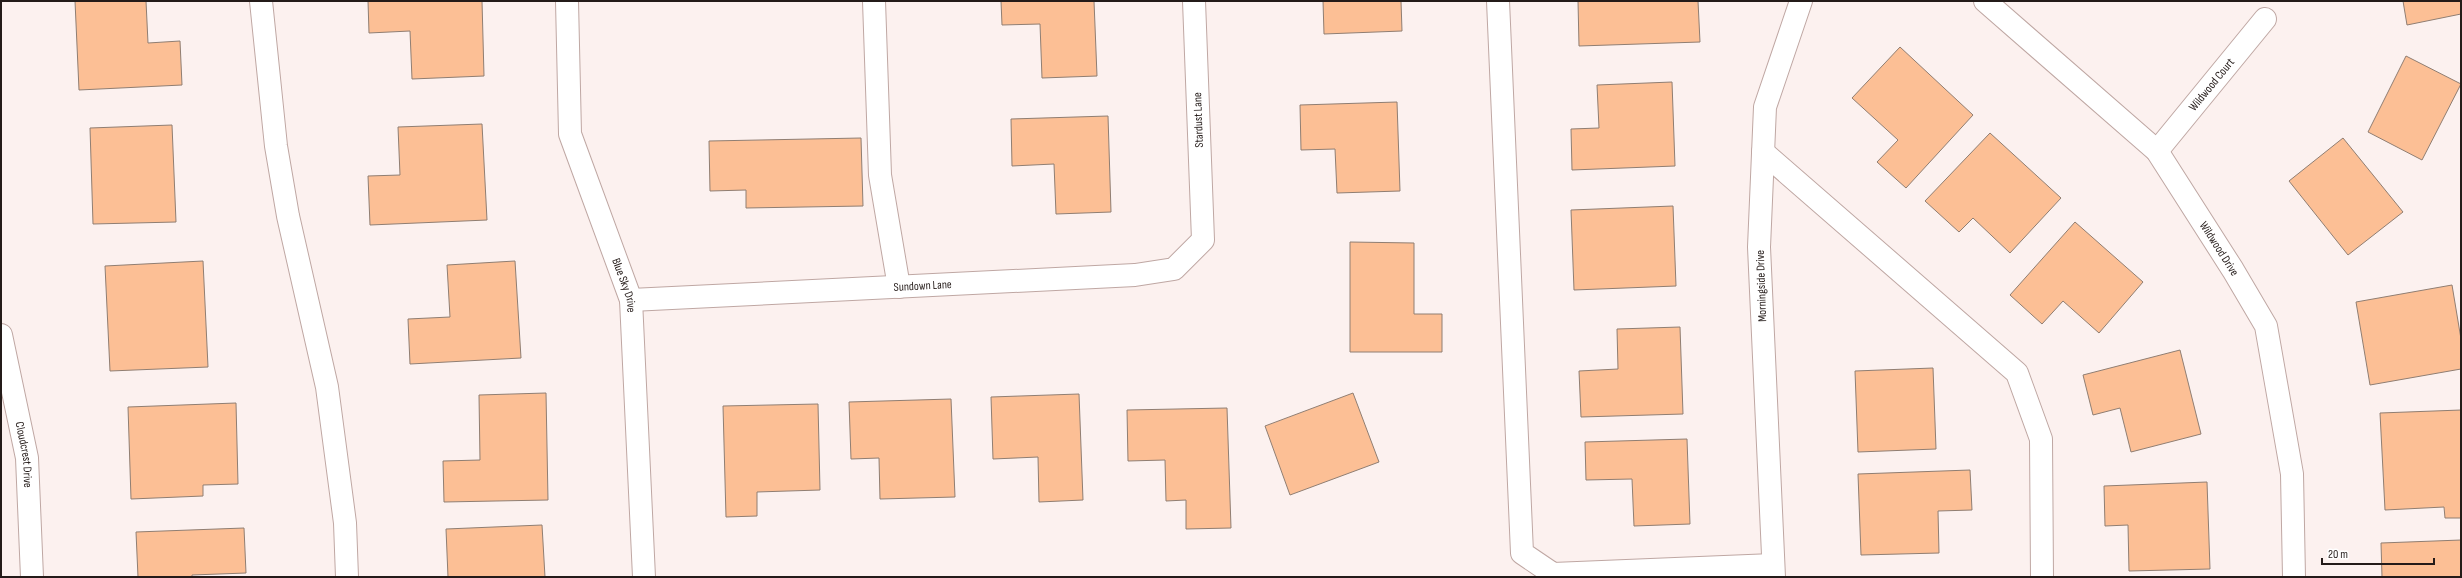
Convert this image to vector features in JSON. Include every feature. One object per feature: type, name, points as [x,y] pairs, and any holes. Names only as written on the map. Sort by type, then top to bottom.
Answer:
[{"type":"street","points":[[261,1],[276,146],[288,216],[327,387],[345,524],[347,577]]},
{"type":"street","name":"Blue Sky Drive","points":[[567,1],[570,134],[631,300],[644,577]]},
{"type":"street","points":[[874,1],[880,175],[899,287]]},
{"type":"street","name":"Stardust Lane","points":[[1194,1],[1203,240]]},
{"type":"street","points":[[1498,1],[1522,553],[1552,574],[1774,571]]},
{"type":"street","name":"Morningside Drive","points":[[1774,571],[1759,247],[1765,107],[1801,1]]},
{"type":"street","name":"Wildwood Drive","points":[[1985,1],[2157,150],[2233,270],[2266,326],[2292,474],[2294,577]]},
{"type":"street","name":"Wildwood Court","points":[[2157,150],[2265,18]]},
{"type":"street","points":[[1763,152],[2017,373],[2041,439],[2042,577]]},
{"type":"street","name":"Sundown Lane","points":[[631,300],[1135,275],[1174,269],[1203,240]]},
{"type":"street","name":"Cloudcrest Drive","points":[[1,335],[27,458],[32,577]]},
{"type":"building","points":[[75,1],[146,1],[148,43],[180,41],[182,85],[79,90]]},
{"type":"building","points":[[368,1],[482,1],[484,76],[412,79],[410,31],[369,33]]},
{"type":"building","points":[[1001,1],[1094,1],[1097,76],[1042,78],[1040,24],[1002,25]]},
{"type":"building","points":[[1323,1],[1401,1],[1402,31],[1324,34]]},
{"type":"building","points":[[1578,1],[1698,1],[1700,42],[1579,46]]},
{"type":"building","points":[[2403,1],[2461,1],[2461,14],[2407,25]]},
{"type":"building","points":[[1900,47],[1973,115],[1906,188],[1877,162],[1898,140],[1852,98]]},
{"type":"building","points":[[2406,56],[2461,84],[2422,160],[2368,132]]},
{"type":"building","points":[[1672,82],[1675,166],[1572,170],[1571,129],[1599,128],[1597,85]]},
{"type":"building","points":[[1397,102],[1400,191],[1337,193],[1335,149],[1301,150],[1300,105]]},
{"type":"building","points":[[1108,116],[1111,212],[1056,214],[1054,164],[1012,166],[1011,119]]},
{"type":"building","points":[[482,124],[487,220],[370,225],[368,176],[400,175],[398,127]]},
{"type":"building","points":[[172,125],[176,222],[93,224],[90,128]]},
{"type":"building","points":[[1990,133],[2061,198],[2010,253],[1973,218],[1959,232],[1925,201]]},
{"type":"building","points":[[861,138],[863,206],[746,208],[746,190],[710,191],[709,141]]},
{"type":"building","points":[[2343,138],[2403,212],[2348,255],[2289,181]]},
{"type":"building","points":[[1673,206],[1676,286],[1574,290],[1571,210]]},
{"type":"building","points":[[2075,222],[2143,282],[2099,333],[2063,301],[2042,324],[2010,295]]},
{"type":"building","points":[[1350,242],[1414,243],[1414,314],[1442,314],[1442,352],[1350,352]]},
{"type":"building","points":[[203,261],[208,367],[110,371],[105,266]]},
{"type":"building","points":[[515,261],[521,358],[410,364],[408,319],[450,317],[447,265]]},
{"type":"building","points":[[2452,285],[2461,339],[2461,369],[2370,385],[2356,302]]},
{"type":"building","points":[[1680,327],[1683,414],[1581,417],[1579,371],[1618,369],[1617,329]]},
{"type":"building","points":[[2180,350],[2201,434],[2131,452],[2120,408],[2093,415],[2083,375]]},
{"type":"building","points":[[1933,368],[1936,449],[1858,452],[1855,371]]},
{"type":"building","points":[[546,393],[548,500],[444,502],[443,461],[480,460],[479,395]]},
{"type":"building","points":[[1353,393],[1379,462],[1290,495],[1265,426]]},
{"type":"building","points":[[1079,394],[1083,500],[1039,502],[1038,457],[993,459],[991,397]]},
{"type":"building","points":[[951,399],[955,497],[880,499],[879,458],[851,459],[849,402]]},
{"type":"building","points":[[236,403],[238,484],[203,485],[203,496],[131,499],[128,407]]},
{"type":"building","points":[[818,404],[820,490],[757,492],[757,516],[726,517],[723,406]]},
{"type":"building","points":[[1227,408],[1231,528],[1186,529],[1186,500],[1166,501],[1165,460],[1128,461],[1127,410]]},
{"type":"building","points":[[2461,410],[2461,518],[2445,518],[2444,507],[2385,510],[2380,413]]},
{"type":"building","points":[[1687,439],[1690,524],[1634,526],[1632,479],[1586,480],[1585,442]]},
{"type":"building","points":[[1970,470],[1972,510],[1938,511],[1939,553],[1861,555],[1858,474]]},
{"type":"building","points":[[2207,482],[2210,569],[2129,571],[2128,525],[2105,526],[2104,486]]},
{"type":"building","points":[[542,525],[545,577],[448,577],[446,529]]},
{"type":"building","points":[[244,528],[246,573],[192,575],[192,577],[138,577],[136,532]]},
{"type":"building","points":[[2461,540],[2461,577],[2382,577],[2381,543]]}]
